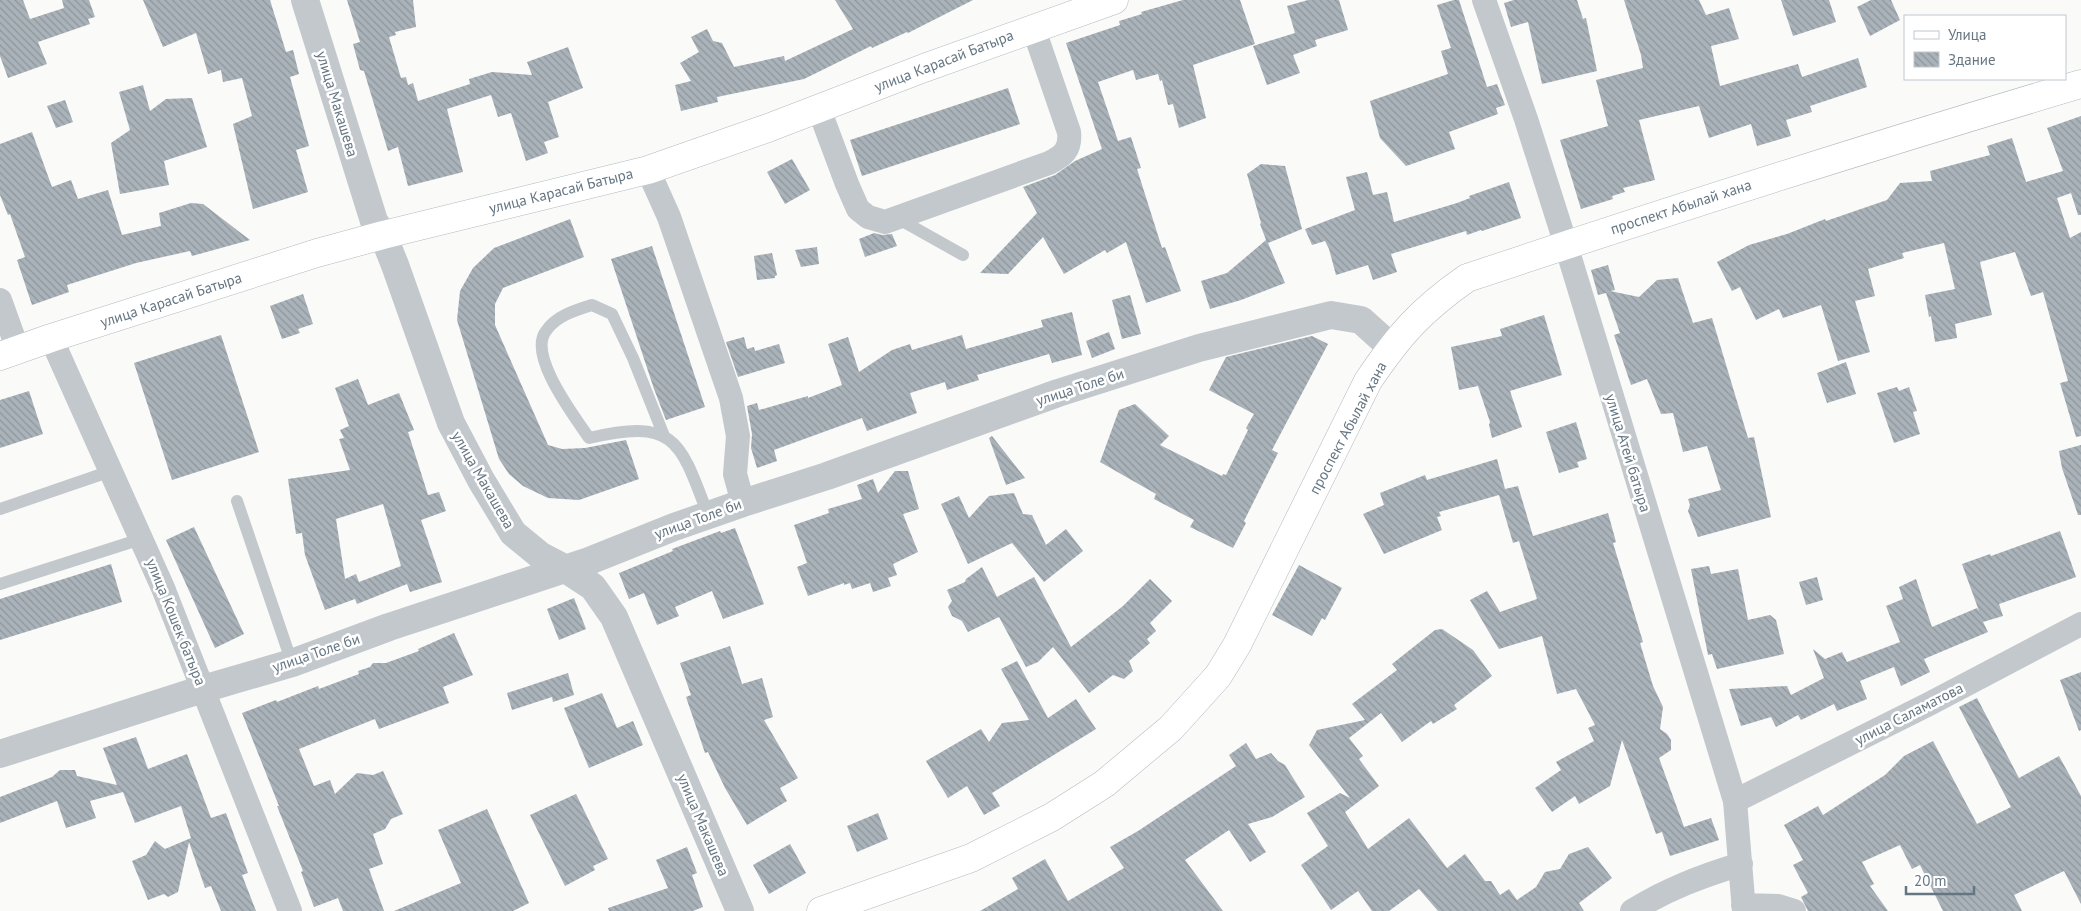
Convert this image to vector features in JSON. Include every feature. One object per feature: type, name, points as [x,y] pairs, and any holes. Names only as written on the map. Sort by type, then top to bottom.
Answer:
[{"type":"main road","name":"улица Карасай Батыра","points":[[9,353],[308,256],[382,234],[648,170],[819,109],[1033,27],[1114,0]]},
{"type":"main road","name":"проспект Абылай хана","points":[[822,911],[971,858],[1013,838],[1052,817],[1104,784],[1171,728],[1218,676],[1237,645],[1368,382],[1391,347],[1431,304],[1468,278],[1899,138],[2081,84]]},
{"type":"street","name":"улица Макашева","points":[[305,0],[374,221],[382,234],[395,265],[450,423],[513,533],[541,556],[593,587],[614,617],[740,911]]},
{"type":"street","name":"улица Атей батыра","points":[[1484,0],[1526,119],[1566,245],[1671,598],[1735,801],[1743,908]]},
{"type":"street","points":[[819,109],[858,209],[868,217],[885,222],[1049,163],[1064,155],[1068,150],[1069,132],[1033,27]]},
{"type":"street","points":[[648,170],[669,217],[731,398],[738,436],[735,474],[743,503]]},
{"type":"street","points":[[0,300],[9,353]]},
{"type":"street","name":"улица Толе би","points":[[0,754],[292,663],[389,627],[589,561],[708,515],[827,476],[1058,394],[1190,351],[1331,316],[1361,320],[1391,347]]},
{"type":"street","name":"улица Кошек батыра","points":[[51,338],[141,539],[204,689],[290,911]]},
{"type":"street","name":"улица Саламатова","points":[[1735,801],[1920,709],[2081,624]]},
{"type":"street","points":[[1632,911],[1673,888],[1702,876],[1741,864]]},
{"type":"street","points":[[1743,908],[1778,906],[1794,911]]},
{"type":"lane","points":[[897,218],[963,255]]},
{"type":"lane","points":[[664,436],[634,358],[612,314],[592,305],[556,320],[544,332],[541,350],[551,378],[589,438],[620,431],[649,431],[664,436],[679,448],[695,480],[708,515]]},
{"type":"lane","points":[[0,509],[111,471]]},
{"type":"lane","points":[[237,501],[292,663]]},
{"type":"lane","points":[[0,584],[141,539]]},
{"type":"building","points":[[0,0],[23,0],[30,19],[64,8],[62,0],[89,0],[95,17],[88,19],[90,24],[38,42],[47,64],[8,78],[0,56]]},
{"type":"building","points":[[143,0],[270,0],[286,52],[293,50],[299,74],[290,77],[309,146],[296,150],[308,192],[253,209],[233,124],[252,116],[242,78],[223,82],[221,70],[208,74],[196,33],[163,47]]},
{"type":"building","points":[[347,0],[413,0],[416,27],[395,32],[396,35],[389,37],[401,78],[406,77],[408,85],[413,83],[418,101],[470,84],[469,79],[492,72],[532,75],[527,62],[568,47],[583,88],[548,102],[559,137],[544,142],[548,153],[526,161],[511,113],[498,117],[491,95],[447,109],[463,172],[408,186],[398,147],[388,151],[364,71],[360,70],[353,44],[360,42]]},
{"type":"building","points":[[835,0],[973,0],[908,33],[872,48],[871,46],[804,79],[717,97],[718,102],[681,111],[675,85],[691,81],[680,63],[699,52],[691,37],[707,29],[713,41],[722,43],[734,67],[784,56],[785,61],[853,29]]},
{"type":"building","points":[[1183,0],[1240,0],[1255,44],[1193,65],[1206,118],[1179,128],[1173,104],[1168,105],[1162,80],[1160,81],[1158,74],[1136,80],[1133,70],[1098,82],[1118,141],[1131,137],[1141,168],[1137,169],[1162,248],[1165,247],[1181,291],[1146,303],[1126,242],[1107,253],[1105,250],[1064,274],[1043,237],[1008,274],[980,273],[1037,213],[1023,187],[1055,175],[1075,161],[1102,149],[1066,43],[1120,25],[1119,21],[1142,14],[1141,12]]},
{"type":"building","points":[[1308,0],[1339,0],[1348,30],[1315,40],[1317,46],[1293,55],[1300,73],[1267,85],[1253,46],[1295,33],[1287,6]]},
{"type":"building","points":[[1459,0],[1487,87],[1497,84],[1505,105],[1496,108],[1498,114],[1449,132],[1455,149],[1406,166],[1380,138],[1370,101],[1448,74],[1441,51],[1451,48],[1437,5]]},
{"type":"building","points":[[1514,0],[1577,0],[1583,19],[1586,18],[1597,71],[1542,84],[1528,22],[1511,27],[1504,3]]},
{"type":"building","points":[[1624,0],[1699,0],[1706,15],[1729,8],[1739,39],[1711,46],[1720,86],[1798,64],[1802,77],[1858,58],[1867,87],[1810,106],[1812,112],[1786,120],[1791,136],[1757,146],[1751,124],[1709,138],[1699,106],[1639,120],[1655,180],[1623,188],[1625,192],[1612,196],[1613,199],[1581,209],[1560,140],[1608,126],[1596,80],[1643,68],[1641,55]]},
{"type":"building","points":[[1781,0],[1829,0],[1836,22],[1793,36]]},
{"type":"building","points":[[1871,0],[1891,0],[1900,20],[1870,36],[1857,7]]},
{"type":"building","points":[[143,85],[150,111],[166,99],[192,98],[207,147],[164,161],[169,185],[120,194],[111,143],[130,130],[119,92]]},
{"type":"building","points":[[1008,88],[1020,124],[862,176],[850,140]]},
{"type":"building","points":[[65,100],[73,122],[56,128],[47,106]]},
{"type":"building","points":[[2081,116],[2081,215],[2078,215],[2071,193],[2057,198],[2070,238],[2081,232],[2081,436],[2076,437],[2060,383],[2068,381],[2043,292],[2031,296],[2015,252],[1980,262],[1992,315],[1955,324],[1957,338],[1935,342],[1925,295],[1955,289],[1944,243],[1902,253],[1904,258],[1868,269],[1875,296],[1855,301],[1870,352],[1838,361],[1821,305],[1783,318],[1779,309],[1756,320],[1740,287],[1732,291],[1717,262],[1749,245],[1887,200],[1900,183],[1932,181],[1930,171],[1990,155],[1987,146],[2012,138],[2026,182],[2063,171],[2047,128]]},
{"type":"building","points":[[32,132],[52,187],[71,180],[78,199],[108,190],[122,235],[161,226],[159,213],[191,203],[203,204],[250,240],[192,256],[190,251],[136,263],[67,285],[69,292],[32,305],[17,260],[25,257],[10,214],[8,215],[0,195],[0,144]]},
{"type":"building","points":[[792,159],[810,190],[785,204],[767,172]]},
{"type":"building","points":[[1261,164],[1285,166],[1302,229],[1268,243],[1285,283],[1241,300],[1210,309],[1201,281],[1227,273],[1266,240],[1247,174]]},
{"type":"building","points":[[1367,172],[1373,195],[1387,192],[1394,222],[1457,203],[1470,198],[1469,196],[1509,182],[1521,218],[1467,235],[1466,231],[1391,254],[1397,272],[1373,280],[1368,265],[1336,275],[1325,241],[1312,245],[1305,229],[1355,210],[1346,177]]},
{"type":"building","points":[[570,219],[584,257],[503,288],[495,304],[495,325],[548,445],[562,449],[585,448],[626,440],[639,479],[579,500],[548,498],[523,486],[509,474],[499,459],[457,320],[460,291],[473,268],[494,248]]},
{"type":"building","points":[[874,233],[882,235],[892,234],[897,246],[865,257],[859,239]]},
{"type":"building","points":[[652,246],[705,407],[666,420],[611,259]]},
{"type":"building","points":[[817,247],[819,264],[801,267],[795,250]]},
{"type":"building","points":[[772,253],[777,275],[775,278],[757,280],[754,256]]},
{"type":"building","points":[[1608,265],[1615,290],[1610,291],[1639,297],[1657,280],[1678,278],[1693,323],[1712,318],[1748,438],[1754,437],[1771,517],[1698,537],[1688,511],[1690,505],[1688,499],[1721,490],[1707,446],[1683,452],[1673,413],[1661,414],[1647,379],[1631,385],[1614,335],[1620,333],[1606,293],[1598,295],[1591,270]]},
{"type":"building","points":[[303,294],[313,324],[298,329],[300,333],[282,339],[270,306]]},
{"type":"building","points":[[1130,295],[1141,334],[1122,339],[1112,300]]},
{"type":"building","points":[[1072,312],[1082,355],[1052,363],[1049,354],[977,375],[979,380],[947,390],[945,382],[910,393],[917,413],[867,431],[862,418],[774,450],[777,461],[757,468],[751,448],[752,434],[747,406],[757,403],[759,410],[808,396],[808,398],[842,385],[828,344],[848,337],[859,372],[892,350],[910,344],[912,350],[962,335],[966,349],[1043,327],[1041,320]]},
{"type":"building","points":[[1544,315],[1562,375],[1510,391],[1522,427],[1492,438],[1490,422],[1478,386],[1459,390],[1451,347],[1502,336],[1500,329]]},
{"type":"building","points":[[1109,332],[1115,349],[1092,358],[1086,341]]},
{"type":"building","points":[[221,335],[259,452],[172,480],[134,363]]},
{"type":"building","points":[[1312,336],[1328,344],[1272,450],[1278,453],[1244,521],[1246,523],[1233,548],[1190,527],[1194,520],[1154,499],[1156,494],[1100,462],[1119,410],[1135,404],[1169,436],[1160,445],[1222,476],[1223,474],[1226,475],[1254,414],[1209,390],[1226,357]]},
{"type":"building","points":[[744,337],[747,349],[754,347],[755,351],[779,344],[785,363],[738,377],[726,342]]},
{"type":"building","points":[[1846,362],[1856,394],[1827,403],[1817,373]]},
{"type":"building","points":[[358,379],[368,405],[399,393],[414,430],[408,432],[428,495],[439,492],[446,511],[421,520],[442,582],[410,592],[407,584],[357,604],[355,599],[325,610],[305,555],[302,533],[296,534],[288,479],[350,470],[339,439],[344,438],[340,430],[349,426],[335,388]],"holes":[[[383,504],[401,566],[359,582],[356,574],[345,579],[336,519]]]},
{"type":"building","points":[[1897,387],[1899,391],[1909,387],[1917,411],[1913,412],[1920,434],[1894,443],[1877,393]]},
{"type":"building","points":[[29,391],[43,434],[0,448],[0,400]]},
{"type":"building","points":[[1576,422],[1587,459],[1577,462],[1579,467],[1559,473],[1546,432]]},
{"type":"building","points":[[992,436],[1025,478],[1006,485],[989,438]]},
{"type":"building","points":[[2081,445],[2081,515],[2078,515],[2062,468],[2059,451]]},
{"type":"building","points":[[1497,459],[1505,489],[1518,486],[1533,536],[1608,513],[1616,542],[1613,543],[1643,642],[1640,643],[1653,686],[1663,707],[1660,729],[1671,740],[1671,750],[1659,758],[1684,827],[1711,818],[1719,840],[1670,856],[1662,832],[1656,834],[1622,740],[1610,786],[1579,804],[1575,796],[1552,812],[1535,788],[1561,770],[1556,762],[1594,741],[1588,728],[1595,725],[1576,689],[1557,694],[1542,636],[1499,649],[1470,600],[1487,591],[1500,612],[1537,599],[1519,541],[1513,543],[1499,495],[1439,512],[1441,516],[1437,517],[1442,530],[1384,554],[1363,514],[1384,505],[1380,493],[1425,475],[1427,480]]},
{"type":"building","points":[[895,471],[908,471],[919,509],[903,514],[918,552],[893,564],[897,575],[888,578],[891,586],[873,592],[870,583],[852,589],[850,583],[844,585],[844,583],[808,596],[797,567],[807,563],[794,525],[829,513],[828,509],[862,499],[857,485],[873,479],[878,493]]},
{"type":"building","points":[[1014,493],[1023,514],[1032,515],[1046,545],[1066,529],[1083,551],[1044,582],[1012,543],[968,564],[941,504],[959,496],[969,518],[989,496]]},
{"type":"building","points":[[194,527],[244,634],[215,648],[166,540]]},
{"type":"building","points":[[735,528],[764,604],[723,619],[712,591],[675,607],[679,616],[657,625],[644,593],[629,599],[619,573],[673,551],[672,549],[720,531],[721,533]]},
{"type":"building","points":[[2060,531],[2076,577],[1999,604],[2003,616],[1983,622],[1988,632],[1924,659],[1930,672],[1901,686],[1894,667],[1860,681],[1867,699],[1837,711],[1834,704],[1801,720],[1798,715],[1776,727],[1771,717],[1741,726],[1729,689],[1787,686],[1791,695],[1824,678],[1813,649],[1825,659],[1842,652],[1847,662],[1900,642],[1886,606],[1903,599],[1899,587],[1916,579],[1932,627],[1977,608],[1979,611],[1962,564],[1990,554],[1991,556]]},
{"type":"building","points":[[111,564],[122,602],[0,640],[0,599]]},
{"type":"building","points":[[1299,565],[1342,588],[1325,620],[1322,618],[1312,636],[1272,615]]},
{"type":"building","points":[[1709,566],[1711,574],[1738,569],[1748,620],[1770,615],[1776,620],[1784,654],[1717,669],[1712,654],[1708,655],[1691,569]]},
{"type":"building","points":[[982,567],[997,597],[1034,577],[1071,647],[1123,606],[1150,579],[1172,601],[1150,623],[1156,631],[1147,639],[1150,643],[1129,661],[1133,671],[1124,679],[1113,675],[1089,693],[1053,647],[1038,662],[1026,667],[999,617],[968,632],[962,621],[952,616],[948,607],[952,601],[947,590],[965,582],[966,579]]},
{"type":"building","points":[[1817,577],[1823,600],[1806,605],[1799,582]]},
{"type":"building","points":[[574,598],[586,629],[559,640],[547,609]]},
{"type":"building","points":[[1442,629],[1473,650],[1492,676],[1454,705],[1457,709],[1433,724],[1431,721],[1402,742],[1381,713],[1349,738],[1363,756],[1359,759],[1379,786],[1345,812],[1368,849],[1409,818],[1447,868],[1465,854],[1485,881],[1491,881],[1500,895],[1509,889],[1517,900],[1536,887],[1545,872],[1560,869],[1569,854],[1588,847],[1612,878],[1579,903],[1584,911],[1438,911],[1419,889],[1389,911],[1372,911],[1358,891],[1331,910],[1301,865],[1328,846],[1307,813],[1340,793],[1350,798],[1309,745],[1317,730],[1365,720],[1352,704],[1397,670],[1392,664],[1435,630]]},
{"type":"building","points":[[454,633],[473,675],[443,687],[449,703],[379,729],[375,719],[299,749],[314,786],[330,780],[335,794],[357,773],[373,775],[383,771],[403,814],[391,819],[385,829],[373,834],[383,864],[369,869],[384,911],[343,911],[338,898],[314,907],[301,872],[303,871],[277,806],[279,806],[242,713],[318,686],[319,689],[359,674],[358,671],[370,667],[373,663],[386,663],[419,651],[418,649]]},
{"type":"building","points":[[730,646],[742,684],[762,678],[773,717],[764,720],[798,778],[780,788],[787,801],[747,825],[725,788],[708,752],[705,753],[686,697],[691,695],[680,663]]},
{"type":"building","points":[[1017,661],[1048,718],[1076,699],[1096,729],[992,793],[1000,806],[984,815],[967,786],[948,798],[926,761],[981,729],[989,742],[1002,723],[1029,720],[1001,669]]},
{"type":"building","points":[[2081,672],[2081,730],[2079,731],[2060,680]]},
{"type":"building","points":[[568,673],[574,695],[553,702],[552,697],[512,710],[507,693]]},
{"type":"building","points":[[602,693],[617,728],[633,721],[643,745],[589,768],[564,708]]},
{"type":"building","points":[[1977,698],[2019,778],[2059,756],[2081,796],[2081,904],[2064,871],[2014,895],[2022,911],[1943,911],[1920,865],[1912,869],[1900,845],[1862,862],[1874,884],[1870,886],[1888,911],[1808,911],[1801,897],[1808,893],[1793,865],[1803,860],[1784,825],[1818,806],[1823,815],[1885,775],[1904,756],[1933,741],[1977,824],[2011,807],[1959,707]]},
{"type":"building","points":[[136,737],[148,769],[187,754],[211,818],[226,813],[248,873],[242,875],[256,911],[221,911],[211,886],[205,888],[189,842],[178,892],[168,897],[164,894],[148,900],[132,861],[146,855],[155,841],[165,849],[191,838],[181,806],[135,823],[123,792],[90,801],[96,818],[66,828],[57,801],[0,823],[0,797],[52,777],[60,770],[75,770],[77,776],[117,785],[103,748]]},
{"type":"building","points":[[1246,743],[1256,759],[1271,753],[1278,761],[1285,765],[1305,797],[1272,817],[1248,824],[1266,852],[1250,862],[1229,830],[1185,860],[1223,911],[980,911],[1018,889],[1012,878],[1045,859],[1068,901],[1124,868],[1110,847],[1138,831],[1236,766],[1229,755]]},
{"type":"building","points":[[576,794],[608,859],[593,866],[595,870],[565,886],[530,815]]},
{"type":"building","points":[[487,809],[529,903],[513,911],[394,911],[461,883],[438,830]]},
{"type":"building","points":[[878,813],[888,839],[857,852],[847,826]]},
{"type":"building","points":[[790,844],[806,873],[769,894],[753,865]]},
{"type":"building","points":[[687,847],[697,873],[692,875],[703,907],[693,911],[609,911],[608,908],[668,888],[656,860]]}]
